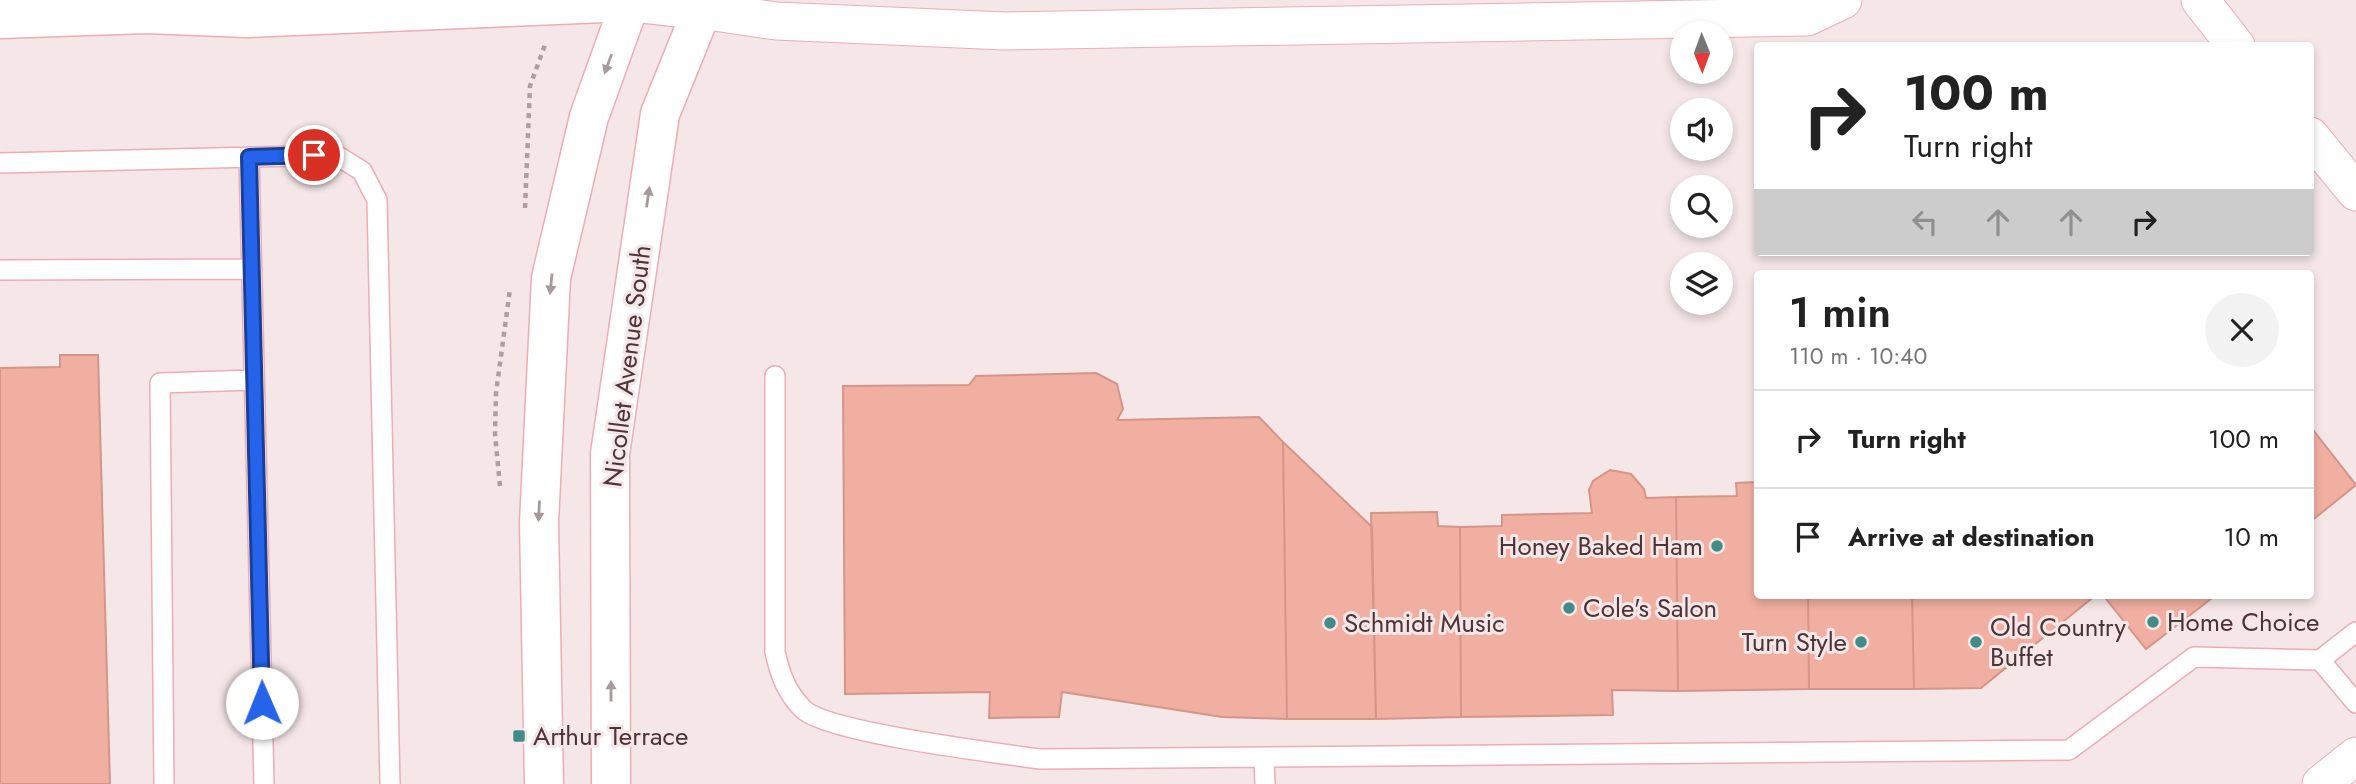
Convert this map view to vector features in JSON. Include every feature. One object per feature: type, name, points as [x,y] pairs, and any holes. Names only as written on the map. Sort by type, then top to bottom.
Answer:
[{"type":"main road","points":[[0,19],[246,9],[631,1],[703,5]]},
{"type":"main road","points":[[544,784],[539,523],[551,278],[589,117],[631,1]]},
{"type":"main road","name":"Nicollet Avenue South","points":[[611,784],[610,454],[660,114],[703,5]]},
{"type":"street","points":[[703,5],[776,21],[1005,31],[1206,26],[1306,28],[1564,12],[1807,17],[1843,0]]},
{"type":"street","points":[[2200,0],[2233,42]]},
{"type":"street","points":[[2314,141],[2356,192]]},
{"type":"street","points":[[2321,784],[2356,756]]},
{"type":"lane","points":[[0,163],[335,155],[362,171],[377,200],[390,784]]},
{"type":"lane","points":[[249,157],[264,784]]},
{"type":"lane","points":[[0,270],[252,270]]},
{"type":"lane","points":[[775,376],[775,652],[781,680],[805,711],[834,722],[920,742],[1040,759],[2069,750],[2194,657],[2320,660],[2356,632]]},
{"type":"lane","points":[[164,784],[160,383],[254,380]]},
{"type":"lane","points":[[2320,660],[2356,703]]},
{"type":"lane","points":[[1264,759],[1265,784]]},
{"type":"building","points":[[60,355],[98,355],[110,784],[0,784],[0,368],[60,367]]},
{"type":"building","points":[[1096,373],[1117,384],[1123,409],[1117,420],[1259,417],[1283,442],[1287,719],[1222,717],[1062,692],[1059,717],[989,718],[990,692],[845,694],[843,386],[969,385],[976,376]]},
{"type":"building","points":[[2314,431],[2356,485],[2314,519]]},
{"type":"building","name":"Schmidt Music","points":[[1283,442],[1372,527],[1376,719],[1287,719]]},
{"type":"building","name":"Cole's Salon","points":[[1610,470],[1631,474],[1644,489],[1646,498],[1676,497],[1678,691],[1612,690],[1613,715],[1461,717],[1460,527],[1502,526],[1502,515],[1592,513],[1589,490],[1593,481]]},
{"type":"building","name":"Honey Baked Ham","points":[[1754,482],[1754,599],[1808,599],[1809,689],[1678,691],[1676,497],[1737,496],[1736,483]]},
{"type":"building","points":[[1437,512],[1438,526],[1460,527],[1461,717],[1376,719],[1371,513]]},
{"type":"building","name":"Turn Style","points":[[1808,599],[1912,599],[1914,689],[1809,689]]},
{"type":"building","name":"Old Country Buffet","points":[[1912,599],[2091,599],[1981,688],[1914,689]]},
{"type":"building","name":"Home Choice","points":[[2106,599],[2211,599],[2146,649]]},
{"type":"place","name":"Honey Baked Ham","points":[[1717,546]]},
{"type":"place","name":"Cole's Salon","points":[[1569,608]]},
{"type":"place","name":"Home Choice","points":[[2153,622]]},
{"type":"place","name":"Schmidt Music","points":[[1330,623]]},
{"type":"place","name":"Turn Style","points":[[1861,642]]},
{"type":"place","name":"Old Country Buffet","points":[[1976,642]]},
{"type":"place","name":"Arthur Terrace","points":[[519,736]]},
{"type":"route","points":[[262,703],[249,157],[314,155]]}]
